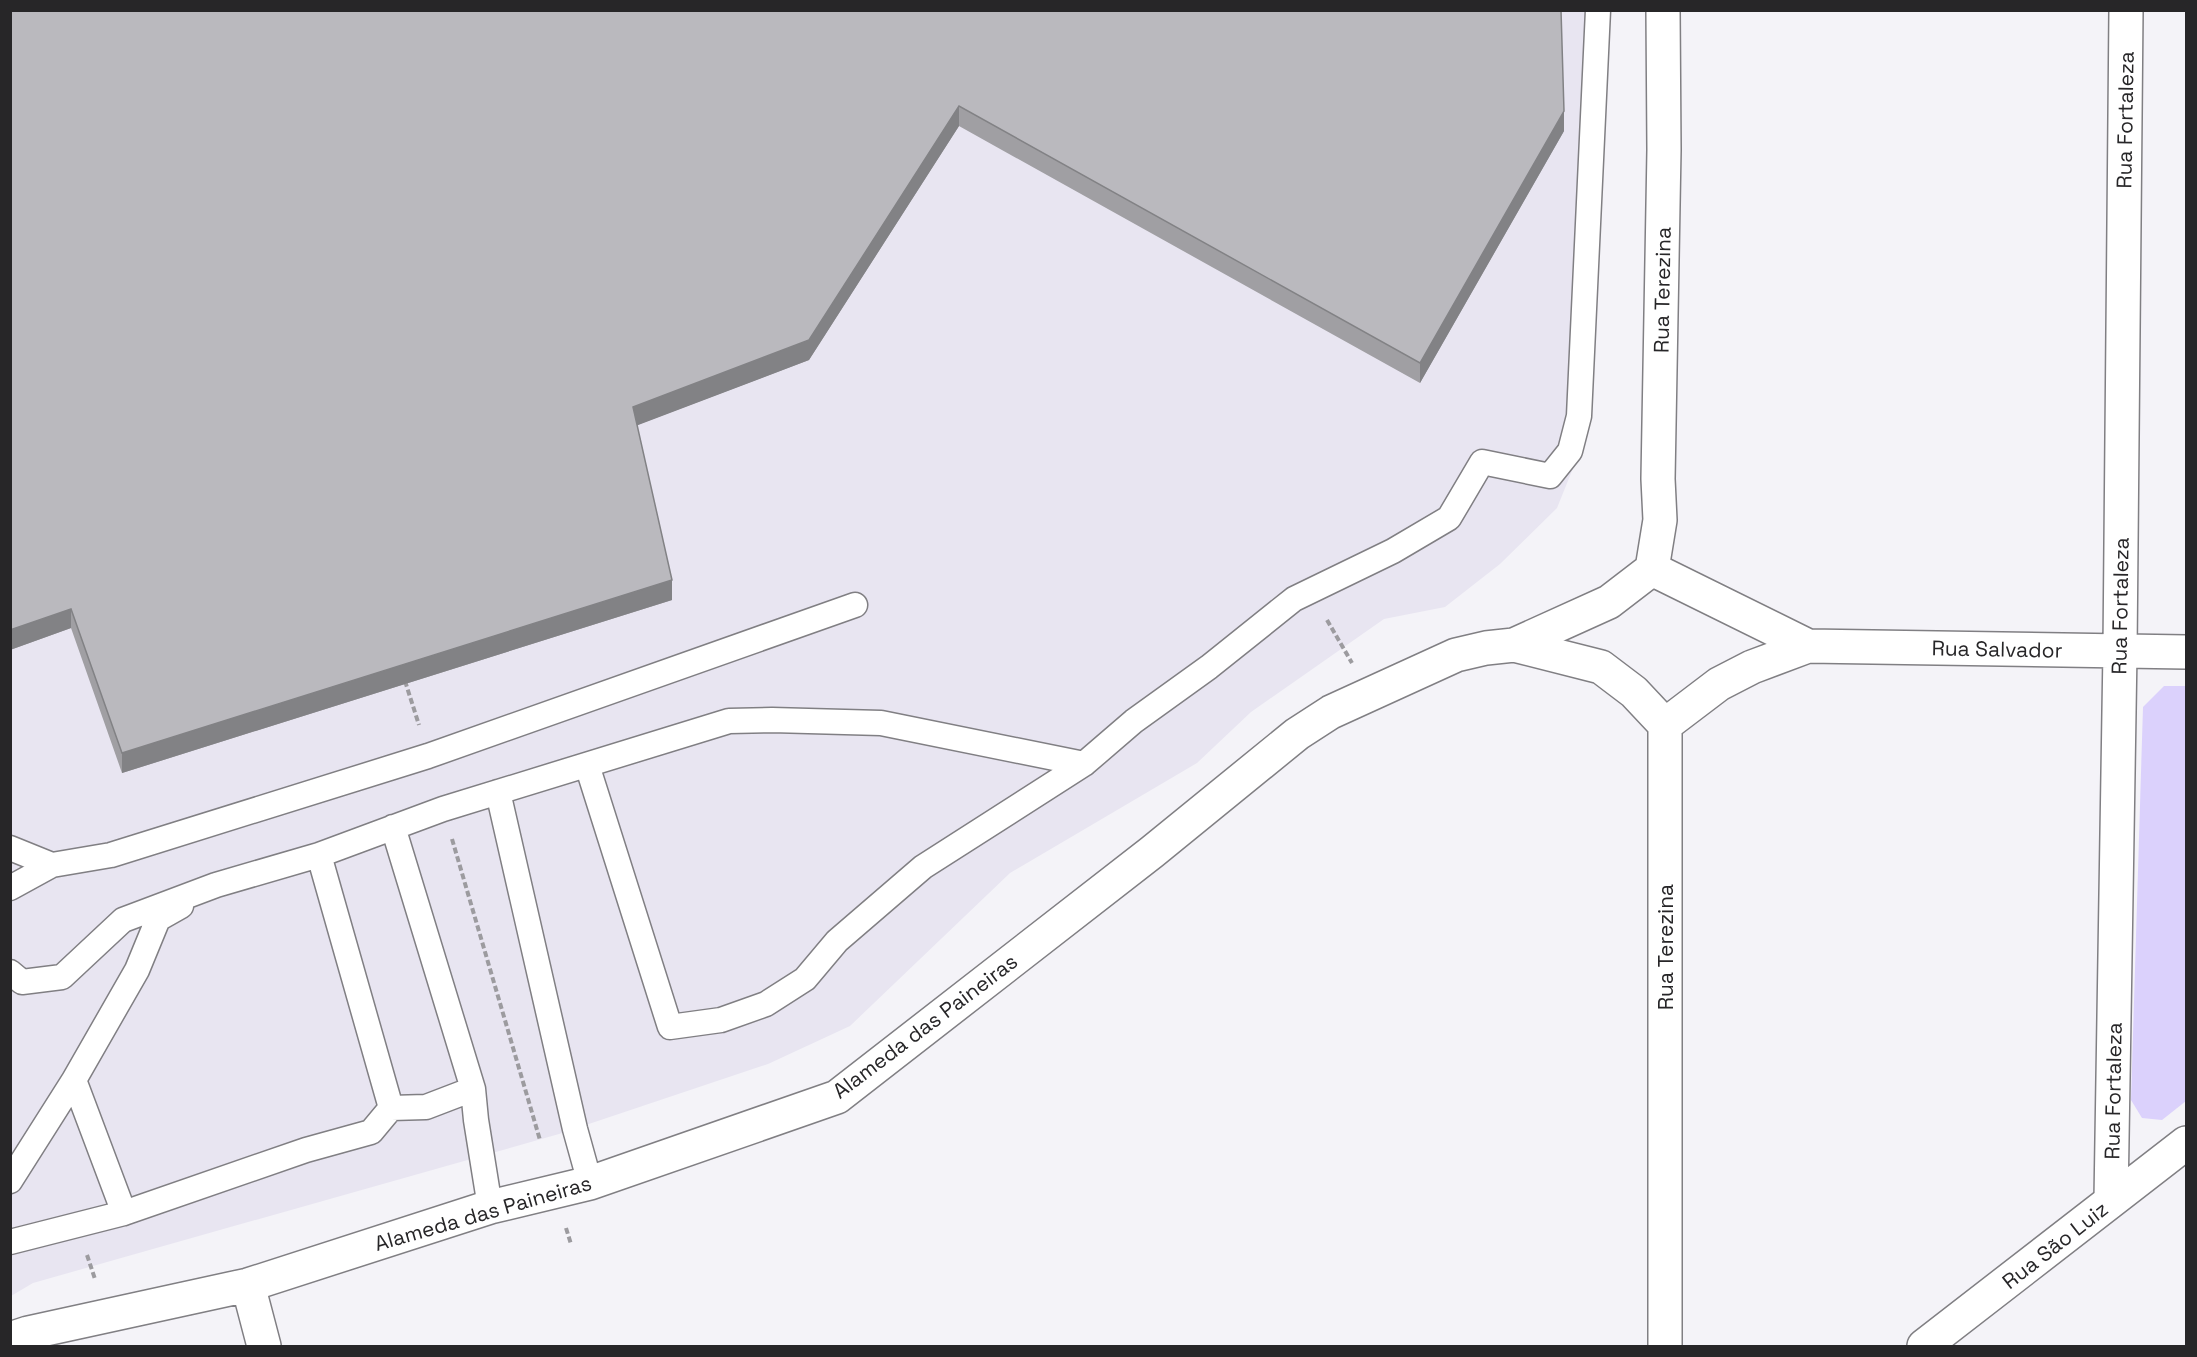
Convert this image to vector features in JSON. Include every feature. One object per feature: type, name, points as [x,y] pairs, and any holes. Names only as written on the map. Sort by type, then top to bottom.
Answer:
[{"type":"street","name":"Rua Terezina","points":[[1652,569],[1660,520],[1658,478],[1664,150],[1663,10]]},
{"type":"street","name":"Rua Fortaleza","points":[[2111,1200],[2120,651],[2126,10]]},
{"type":"street","name":"Alameda das Paineiras","points":[[10,1339],[28,1333],[248,1285],[490,1207],[590,1183],[837,1096],[1152,852],[1297,734],[1332,712],[1456,655],[1486,648],[1514,645],[1609,602],[1652,569]]},
{"type":"street","name":"Rua Salvador","points":[[1652,569],[1808,646]]},
{"type":"street","points":[[1514,645],[1601,668],[1634,692],[1665,725]]},
{"type":"street","name":"Rua Salvador","points":[[1665,725],[1719,684],[1743,671],[1808,646],[2187,652]]},
{"type":"street","name":"Rua Terezina","points":[[1665,725],[1665,1347]]},
{"type":"street","name":"Rua São Luiz","points":[[1924,1347],[2187,1143]]},
{"type":"street","points":[[248,1285],[264,1346]]},
{"type":"lane","points":[[587,765],[670,1027],[721,1020],[766,1004],[806,979],[837,941],[923,867],[1084,764],[1134,721],[1209,667],[1294,599],[1393,551],[1449,518],[1482,462],[1550,476],[1570,451],[1579,416],[1598,10]]},
{"type":"lane","points":[[10,888],[52,865],[111,855],[428,756],[855,605]]},
{"type":"lane","points":[[10,972],[22,982],[62,977],[123,920],[216,885],[319,855],[443,809],[729,721],[881,723],[1084,764]]},
{"type":"lane","points":[[498,792],[575,1129],[590,1183]]},
{"type":"lane","points":[[393,827],[473,1089],[490,1207]]},
{"type":"lane","points":[[10,848],[52,865]]},
{"type":"lane","points":[[319,855],[391,1108]]},
{"type":"lane","points":[[10,1181],[74,1080],[137,970],[158,919],[216,885]]},
{"type":"lane","points":[[74,1080],[124,1213]]},
{"type":"lane","points":[[10,1242],[124,1213],[306,1150],[370,1132],[391,1108],[426,1107],[473,1089]]},
{"type":"path","points":[[1312,591],[1357,671]]},
{"type":"path","points":[[404,676],[428,756]]},
{"type":"path","points":[[443,809],[571,1244]]},
{"type":"shaded area","points":[[11,11],[1608,11],[1584,441],[1557,508],[1500,564],[1445,607],[1384,619],[1251,712],[1197,763],[1010,873],[850,1026],[768,1064],[559,1134],[33,1283],[11,1296]]},
{"type":"shaded area","points":[[2164,686],[2186,686],[2186,1101],[2162,1120],[2142,1118],[2131,1100],[2143,707]]},
{"type":"building","points":[[10,10],[1561,10],[1564,111],[1420,363],[959,106],[809,340],[633,407],[672,580],[122,753],[71,609],[10,630]]}]
